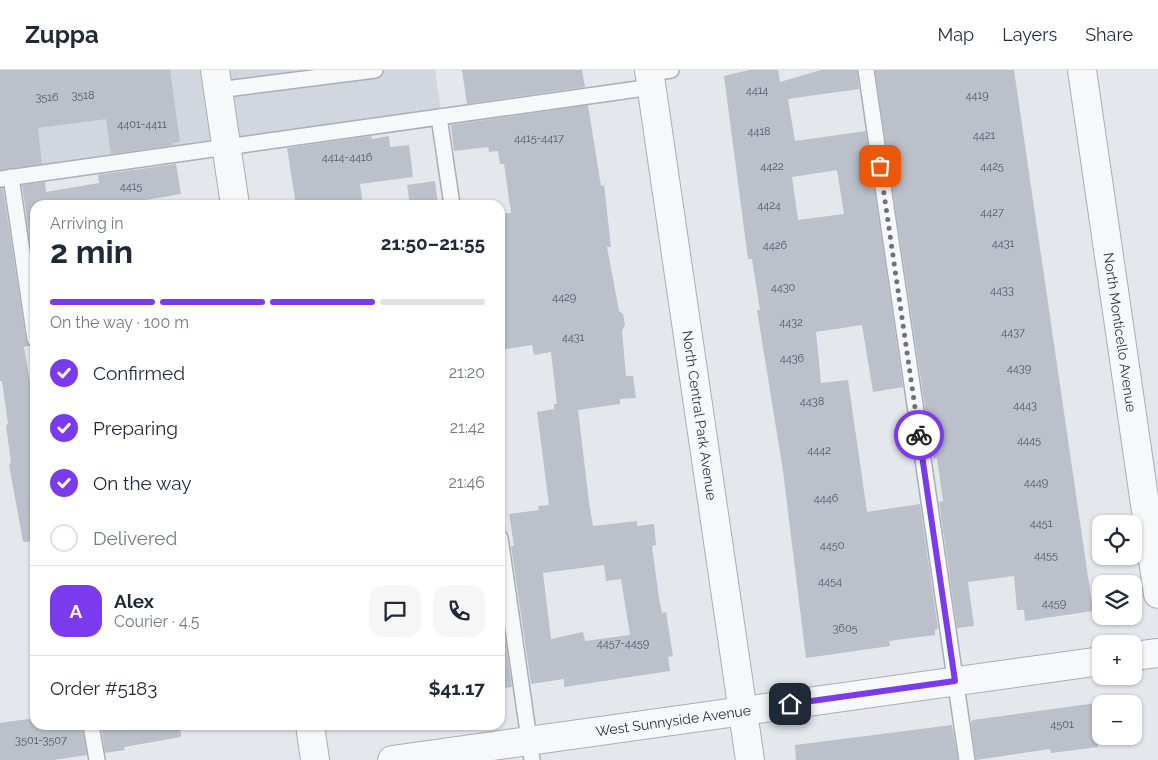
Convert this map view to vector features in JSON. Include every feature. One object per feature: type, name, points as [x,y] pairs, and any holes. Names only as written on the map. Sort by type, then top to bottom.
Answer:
[{"type":"street","name":"North Monticello Avenue","points":[[1082,70],[1158,594]]},
{"type":"street","name":"North Central Park Avenue","points":[[655,75],[750,760]]},
{"type":"street","points":[[217,80],[234,200]]},
{"type":"street","points":[[1142,655],[1158,653]]},
{"type":"street","name":"West Sunnyside Avenue","points":[[392,760],[531,750],[742,711],[1092,662]]},
{"type":"street","points":[[311,730],[315,760]]},
{"type":"lane","points":[[217,80],[375,70]]},
{"type":"lane","points":[[866,70],[966,760]]},
{"type":"lane","points":[[30,311],[6,178],[439,116],[655,75]]},
{"type":"lane","points":[[439,116],[451,200]]},
{"type":"lane","points":[[505,572],[531,750]]},
{"type":"lane","points":[[92,730],[96,760]]},
{"type":"shaded area","points":[[0,70],[435,70],[441,111],[0,171]]},
{"type":"building","points":[[0,70],[170,70],[180,142],[172,143],[173,145],[111,154],[106,119],[38,128],[42,164],[0,170]]},
{"type":"building","points":[[462,70],[582,70],[585,87],[467,104]]},
{"type":"building","points":[[749,70],[778,70],[780,82],[821,70],[857,70],[859,89],[788,99],[795,141],[866,131],[903,387],[873,392],[862,325],[816,332],[821,383],[848,380],[867,512],[920,504],[938,629],[935,630],[935,635],[889,641],[890,646],[806,658],[783,471],[757,310],[760,310],[752,259],[748,259],[724,76]],"holes":[[[837,170],[844,214],[798,220],[792,177]]]},
{"type":"building","points":[[875,70],[1014,70],[1092,611],[1025,621],[1024,610],[1017,610],[1014,576],[968,582],[974,626],[957,628],[939,502],[943,501],[937,458],[934,459]]},
{"type":"building","points":[[588,105],[601,186],[604,185],[611,247],[607,247],[619,311],[623,314],[625,325],[622,331],[626,376],[633,376],[636,398],[620,399],[620,404],[578,410],[589,502],[593,526],[637,521],[637,526],[654,524],[656,545],[652,546],[659,598],[662,613],[666,612],[673,656],[668,657],[670,671],[564,687],[564,679],[531,684],[511,546],[514,546],[509,514],[539,510],[538,506],[549,505],[537,412],[554,409],[554,404],[557,404],[551,352],[534,355],[532,345],[505,349],[505,214],[511,213],[504,164],[500,164],[498,151],[489,152],[488,147],[454,151],[451,125]],"holes":[[[604,565],[606,581],[621,579],[630,635],[585,641],[583,632],[551,639],[543,573]]]},
{"type":"building","points":[[371,136],[372,139],[389,136],[390,147],[409,145],[413,177],[360,184],[362,200],[295,200],[287,148]]},
{"type":"building","points":[[176,164],[181,194],[145,200],[30,200],[30,240],[22,185],[45,182],[46,192],[99,183],[98,175]]},
{"type":"building","points":[[435,181],[437,200],[409,200],[407,185]]},
{"type":"building","points":[[0,188],[3,188],[26,340],[30,346],[24,347],[30,382],[30,541],[23,542],[9,464],[11,463],[6,425],[8,424],[2,381],[0,381]]},
{"type":"building","points":[[505,639],[512,687],[505,688]]},
{"type":"building","points":[[1092,704],[1092,745],[1098,745],[1098,747],[1051,753],[1050,749],[976,760],[971,722],[973,720]]},
{"type":"building","points":[[30,719],[30,730],[83,730],[87,755],[53,760],[0,760],[0,723]]},
{"type":"building","points":[[952,725],[958,760],[796,760],[795,745]]},
{"type":"building","points":[[102,730],[180,730],[181,737],[124,747],[125,750],[105,753]]},
{"type":"way so far","points":[[880,166],[919,435]]},
{"type":"route","points":[[790,704],[955,681],[919,435]]}]
